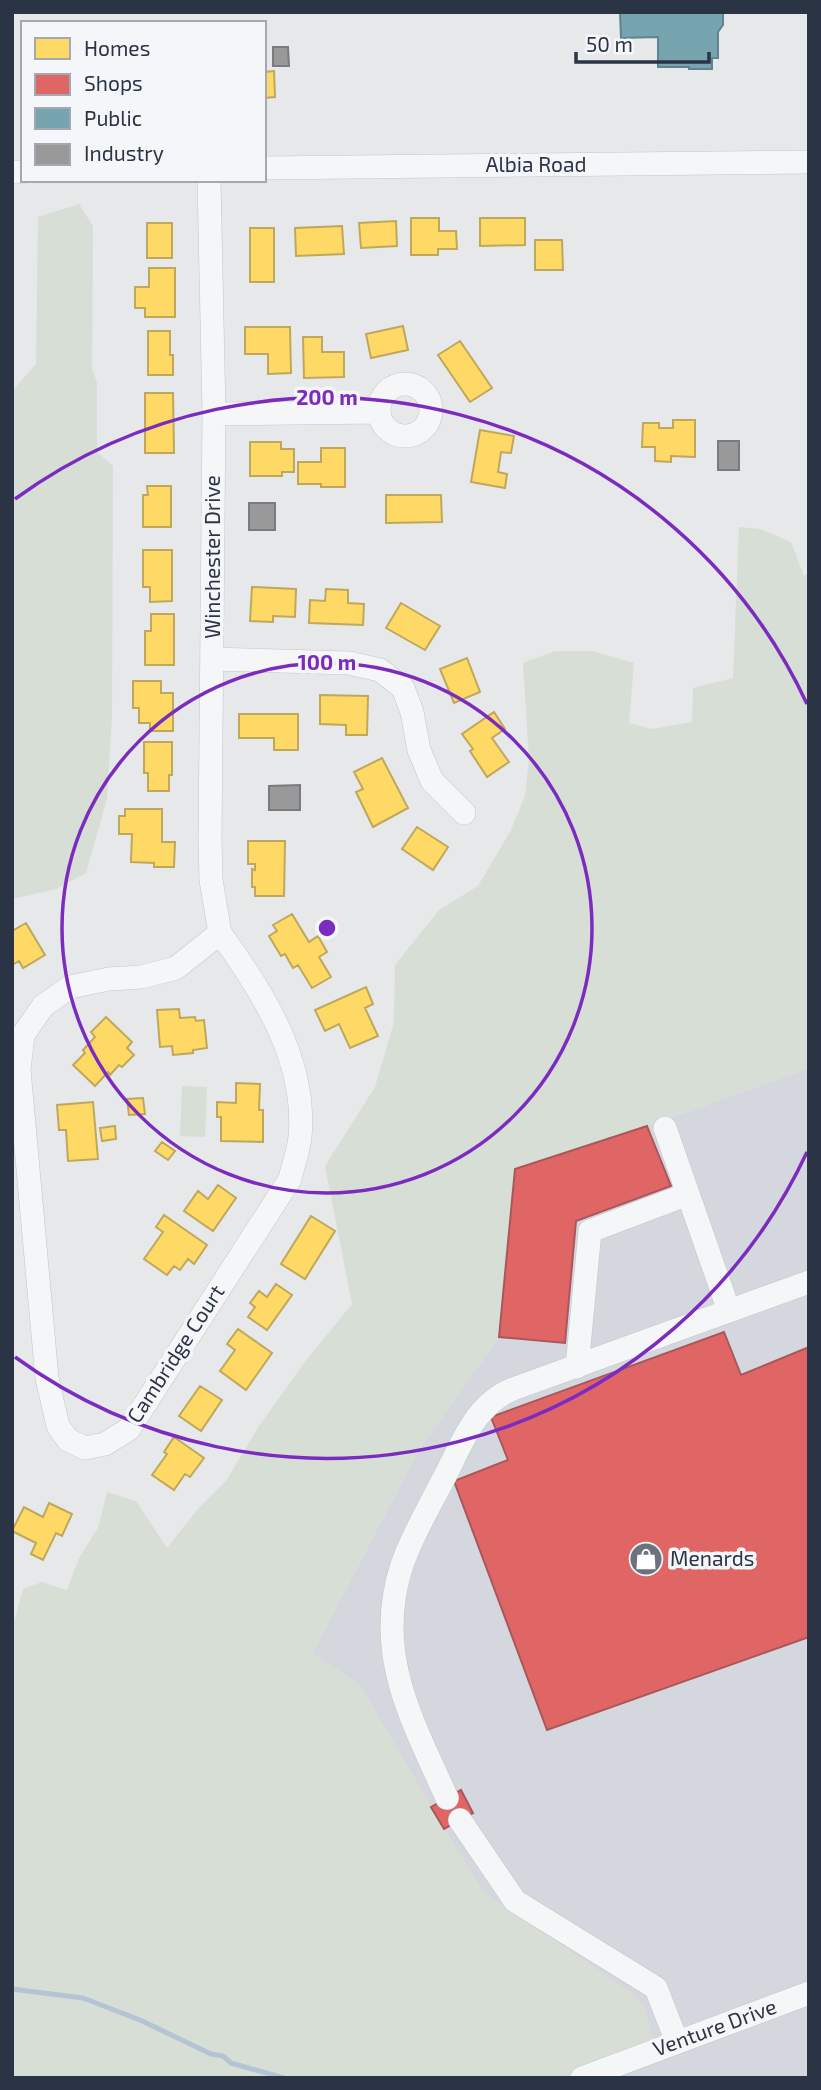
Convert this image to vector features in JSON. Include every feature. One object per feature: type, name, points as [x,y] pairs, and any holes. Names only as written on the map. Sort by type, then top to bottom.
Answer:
[{"type":"street","name":"Albia Road","points":[[266,168],[809,162]]},
{"type":"street","name":"Winchester Drive","points":[[209,182],[214,414],[210,847],[211,880],[220,933]]},
{"type":"street","points":[[214,414],[378,412]]},
{"type":"street","points":[[212,659],[349,663],[380,670],[403,688],[412,712],[419,750],[432,781],[464,813]]},
{"type":"street","name":"Cambridge Court","points":[[220,933],[247,970],[291,1053],[301,1096],[300,1138],[290,1179],[129,1429],[105,1444],[85,1448],[68,1440],[58,1426],[47,1378],[19,1070],[23,1035],[43,1006],[71,987],[109,979],[141,977],[176,968],[220,933]]},
{"type":"street","points":[[665,1128],[729,1311]]},
{"type":"street","points":[[577,1367],[590,1231],[688,1194]]},
{"type":"street","points":[[447,1798],[408,1712],[395,1665],[392,1615],[401,1567],[410,1543],[478,1415],[505,1393],[809,1282]]},
{"type":"street","points":[[460,1820],[515,1901],[656,1988],[677,2042]]},
{"type":"street","name":"Venture Drive","points":[[582,2078],[809,1993]]},
{"type":"shaded area","points":[[79,204],[93,226],[92,368],[97,383],[97,452],[113,466],[112,713],[107,799],[86,873],[56,889],[12,899],[12,391],[36,364],[38,217]]},
{"type":"shaded area","points":[[739,527],[760,529],[791,542],[804,576],[809,573],[809,1068],[673,1117],[515,1169],[499,1337],[418,1451],[312,1654],[360,1685],[484,1893],[633,1994],[644,2006],[656,2050],[582,2078],[12,2078],[12,1630],[23,1589],[42,1582],[67,1590],[79,1558],[98,1528],[107,1492],[136,1501],[167,1548],[197,1510],[226,1481],[259,1426],[304,1363],[352,1304],[325,1166],[375,1087],[394,1022],[395,965],[439,910],[478,886],[510,832],[525,796],[529,759],[523,663],[555,651],[592,651],[634,663],[629,723],[652,729],[692,722],[693,688],[733,678]]},
{"type":"shaded area","points":[[809,1068],[809,2078],[582,2078],[644,2006],[633,1994],[484,1893],[360,1685],[312,1654],[418,1451],[499,1337],[515,1169],[673,1117]]},
{"type":"shaded area","points":[[182,1086],[207,1087],[205,1137],[180,1136]]},
{"type":"building: Homes","points":[[274,71],[275,97],[266,98],[266,72]]},
{"type":"building: Homes","points":[[411,218],[439,218],[439,231],[456,231],[457,249],[438,249],[438,255],[411,255]]},
{"type":"building: Homes","points":[[480,218],[525,218],[525,245],[480,246]]},
{"type":"building: Homes","points":[[396,221],[397,246],[361,248],[359,223]]},
{"type":"building: Homes","points":[[147,223],[172,223],[172,258],[147,258]]},
{"type":"building: Homes","points":[[342,226],[344,254],[296,256],[295,228]]},
{"type":"building: Homes","points":[[250,228],[274,228],[274,282],[250,282]]},
{"type":"building: Homes","points":[[535,240],[562,240],[563,270],[535,270]]},
{"type":"building: Homes","points":[[149,268],[175,268],[175,317],[145,317],[145,308],[135,308],[135,287],[149,287]]},
{"type":"building: Homes","points":[[403,326],[408,350],[371,358],[366,334]]},
{"type":"building: Homes","points":[[245,327],[290,327],[291,373],[268,374],[268,354],[245,354]]},
{"type":"building: Homes","points":[[148,331],[170,331],[173,375],[148,375]]},
{"type":"building: Homes","points":[[303,337],[322,337],[322,352],[344,352],[344,377],[304,378]]},
{"type":"building: Homes","points":[[460,341],[492,388],[470,402],[438,355]]},
{"type":"building: Homes","points":[[145,393],[173,393],[174,453],[145,453]]},
{"type":"building: Homes","points":[[673,420],[695,420],[695,457],[671,456],[671,462],[655,461],[655,447],[642,447],[643,423],[659,423],[659,428],[673,428]]},
{"type":"building: Homes","points":[[480,430],[514,436],[511,453],[501,452],[498,472],[507,474],[505,488],[471,482]]},
{"type":"building: Homes","points":[[250,442],[281,442],[281,449],[294,449],[294,472],[282,472],[282,476],[250,476]]},
{"type":"building: Homes","points":[[321,448],[345,448],[345,487],[298,484],[298,462],[321,462]]},
{"type":"building: Homes","points":[[147,486],[171,486],[171,527],[143,527],[143,495],[148,495]]},
{"type":"building: Homes","points":[[386,495],[441,495],[442,522],[386,523]]},
{"type":"building: Homes","points":[[143,550],[172,550],[172,601],[150,602],[150,587],[143,587]]},
{"type":"building: Homes","points":[[252,587],[296,589],[295,617],[273,616],[273,622],[250,621]]},
{"type":"building: Homes","points":[[326,589],[348,590],[348,603],[364,604],[363,625],[309,623],[310,600],[325,601]]},
{"type":"building: Homes","points":[[401,603],[440,626],[425,650],[386,628]]},
{"type":"building: Homes","points":[[151,614],[174,614],[174,665],[145,665],[145,631],[151,631]]},
{"type":"building: Homes","points":[[467,658],[480,692],[454,703],[440,669]]},
{"type":"building: Homes","points":[[133,681],[161,681],[161,693],[173,693],[173,731],[150,731],[150,723],[139,723],[139,708],[133,708]]},
{"type":"building: Homes","points":[[320,695],[368,696],[367,735],[346,735],[346,725],[320,724]]},
{"type":"building: Homes","points":[[494,712],[505,729],[492,738],[509,762],[487,777],[462,734]]},
{"type":"building: Homes","points":[[239,714],[298,714],[298,750],[274,750],[274,738],[239,738]]},
{"type":"building: Homes","points":[[144,742],[172,742],[169,791],[148,791],[148,773],[144,773]]},
{"type":"building: Homes","points":[[382,758],[408,808],[373,827],[356,792],[363,789],[354,772]]},
{"type":"building: Homes","points":[[125,809],[162,809],[162,842],[175,842],[174,867],[154,867],[154,863],[131,862],[132,834],[119,834],[119,816],[125,816]]},
{"type":"building: Homes","points":[[417,827],[448,847],[433,870],[402,849]]},
{"type":"building: Homes","points":[[248,841],[285,841],[284,896],[255,896],[252,869],[255,870],[255,864],[248,864]]},
{"type":"building: Homes","points":[[292,914],[309,942],[318,936],[327,952],[319,957],[331,977],[312,988],[298,965],[293,968],[285,954],[281,956],[269,936],[277,931],[273,925]]},
{"type":"building: Homes","points":[[26,923],[45,955],[23,968],[19,961],[12,965],[12,931]]},
{"type":"building: Homes","points":[[366,987],[373,1004],[365,1008],[378,1036],[350,1048],[339,1024],[325,1031],[315,1010]]},
{"type":"building: Homes","points":[[179,1009],[180,1018],[195,1017],[196,1021],[204,1020],[207,1048],[173,1055],[172,1046],[160,1047],[157,1010]]},
{"type":"building: Homes","points":[[106,1017],[132,1042],[127,1048],[134,1055],[110,1075],[108,1072],[95,1086],[73,1065],[95,1037],[91,1032]]},
{"type":"building: Homes","points":[[236,1083],[260,1084],[259,1110],[263,1110],[263,1142],[221,1141],[221,1117],[217,1117],[217,1102],[236,1103]]},
{"type":"building: Homes","points":[[143,1098],[145,1114],[129,1115],[127,1099]]},
{"type":"building: Homes","points":[[93,1102],[98,1159],[68,1161],[66,1130],[59,1130],[57,1105]]},
{"type":"building: Homes","points":[[115,1126],[116,1139],[102,1141],[100,1128]]},
{"type":"building: Homes","points":[[162,1142],[175,1151],[168,1160],[155,1151]]},
{"type":"building: Homes","points":[[218,1185],[236,1198],[213,1231],[184,1211],[198,1191],[208,1199]]},
{"type":"building: Homes","points":[[164,1215],[207,1245],[194,1264],[188,1259],[180,1270],[174,1266],[167,1275],[144,1259],[163,1232],[156,1227]]},
{"type":"building: Homes","points":[[311,1216],[335,1231],[305,1279],[281,1264]]},
{"type":"building: Homes","points":[[276,1284],[292,1295],[267,1330],[248,1317],[255,1307],[250,1303],[259,1291],[267,1297]]},
{"type":"building: Homes","points":[[238,1329],[272,1353],[246,1390],[220,1371],[235,1350],[227,1344]]},
{"type":"building: Homes","points":[[200,1386],[222,1400],[201,1431],[179,1416]]},
{"type":"building: Homes","points":[[174,1437],[204,1458],[190,1477],[185,1474],[174,1490],[152,1475],[167,1454],[164,1452]]},
{"type":"building: Homes","points":[[49,1503],[72,1514],[62,1536],[56,1533],[43,1560],[31,1554],[36,1543],[12,1531],[24,1507],[43,1517]]},
{"type":"building: Shops","points":[[647,1126],[671,1186],[576,1221],[565,1343],[499,1337],[515,1169]]},
{"type":"building: Shops","name":"Menards","points":[[724,1332],[741,1375],[809,1347],[809,1637],[547,1730],[454,1481],[508,1460],[491,1417]]},
{"type":"building: Shops","points":[[461,1790],[473,1813],[444,1829],[431,1807]]},
{"type":"building: Public","points":[[620,12],[723,12],[723,25],[718,32],[718,58],[712,58],[712,69],[658,67],[658,37],[621,38]]},
{"type":"building: Industry","points":[[273,47],[288,47],[289,66],[273,66]]},
{"type":"building: Industry","points":[[718,441],[739,441],[739,470],[718,470]]},
{"type":"building: Industry","points":[[249,503],[275,503],[275,530],[249,530]]},
{"type":"building: Industry","points":[[300,785],[300,810],[269,810],[269,786]]},
{"type":"waterway","points":[[12,1989],[83,1998],[140,2020],[211,2054],[223,2056],[231,2063],[284,2078]]},
{"type":"place","name":"Menards","points":[[646,1559]]}]
